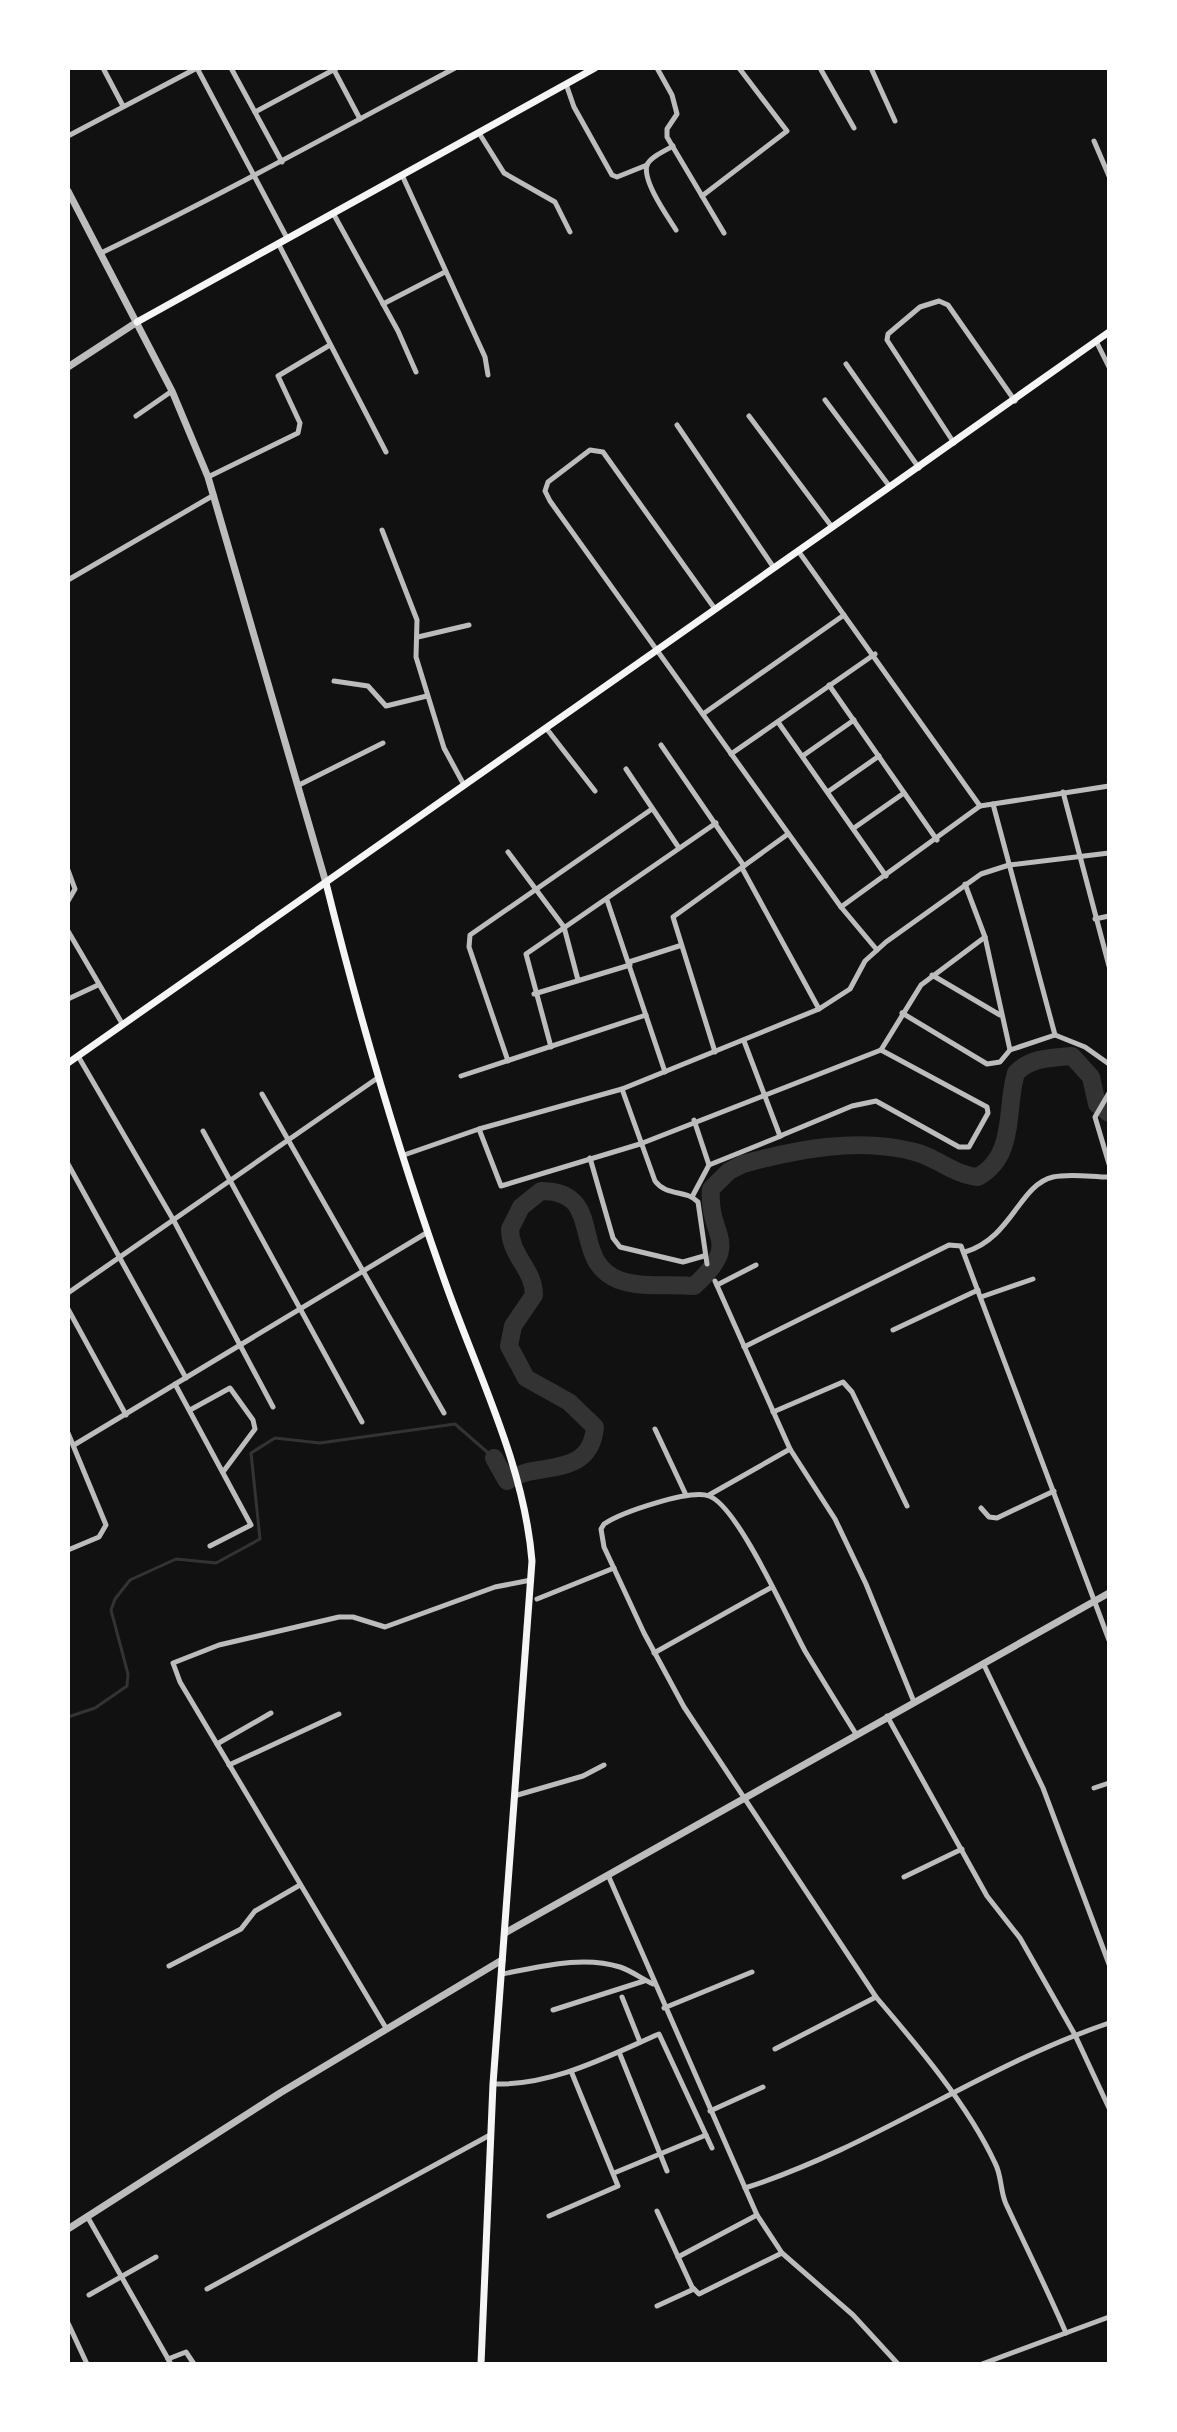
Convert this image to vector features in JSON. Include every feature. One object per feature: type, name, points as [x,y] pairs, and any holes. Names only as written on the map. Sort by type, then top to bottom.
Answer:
[{"type":"main road","points":[[137,322],[595,68]]},
{"type":"main road","points":[[68,1063],[1016,402],[1109,332]]},
{"type":"main road","points":[[326,883],[428,1232],[523,1496],[530,1533],[531,1580],[493,2084],[481,2364]]},
{"type":"street","points":[[103,68],[123,106]]},
{"type":"street","points":[[68,136],[197,68],[287,238]]},
{"type":"street","points":[[231,68],[282,162]]},
{"type":"street","points":[[101,253],[282,162],[455,68]]},
{"type":"street","points":[[657,68],[676,105],[677,114],[666,132],[724,233]]},
{"type":"street","points":[[702,196],[787,131],[739,68]]},
{"type":"street","points":[[820,68],[854,128]]},
{"type":"street","points":[[871,68],[895,121]]},
{"type":"street","points":[[255,112],[335,69],[360,119]]},
{"type":"street","points":[[566,84],[574,107],[612,175],[617,177],[647,165],[673,146]]},
{"type":"street","points":[[479,133],[504,173],[555,202],[570,232]]},
{"type":"street","points":[[1094,141],[1109,176]]},
{"type":"street","points":[[647,165],[656,197],[676,230]]},
{"type":"street","points":[[402,175],[485,357],[488,375]]},
{"type":"street","points":[[68,191],[172,391],[208,477],[326,883]]},
{"type":"street","points":[[333,213],[416,372]]},
{"type":"street","points":[[278,242],[386,452]]},
{"type":"street","points":[[383,304],[445,272]]},
{"type":"street","points":[[954,443],[887,340],[888,334],[920,307],[939,301],[948,305],[1016,402]]},
{"type":"street","points":[[68,367],[137,322]]},
{"type":"street","points":[[1096,341],[1109,367]]},
{"type":"street","points":[[208,477],[298,433],[300,423],[278,376],[330,345]]},
{"type":"street","points":[[846,364],[919,468]]},
{"type":"street","points":[[136,416],[172,391]]},
{"type":"street","points":[[825,400],[890,488]]},
{"type":"street","points":[[749,416],[832,528]]},
{"type":"street","points":[[677,425],[774,568]]},
{"type":"street","points":[[715,609],[599,450],[586,452],[548,482],[545,491],[788,834],[877,950]]},
{"type":"street","points":[[68,580],[214,495]]},
{"type":"street","points":[[382,530],[417,620],[416,657],[427,696],[444,748],[464,785]]},
{"type":"street","points":[[799,552],[875,654],[980,806]]},
{"type":"street","points":[[703,714],[844,615]]},
{"type":"street","points":[[418,637],[469,625]]},
{"type":"street","points":[[731,754],[875,654]]},
{"type":"street","points":[[334,681],[368,686],[386,706],[427,696]]},
{"type":"street","points":[[829,685],[937,840]]},
{"type":"street","points":[[804,755],[854,720]]},
{"type":"street","points":[[778,722],[886,876]]},
{"type":"street","points":[[546,728],[595,791]]},
{"type":"street","points":[[299,785],[383,743]]},
{"type":"street","points":[[661,745],[743,867],[819,1009]]},
{"type":"street","points":[[829,791],[879,756]]},
{"type":"street","points":[[626,769],[679,848]]},
{"type":"street","points":[[841,907],[980,806],[1109,786]]},
{"type":"street","points":[[1063,792],[1109,966]]},
{"type":"street","points":[[854,828],[904,793]]},
{"type":"street","points":[[993,804],[1055,1035]]},
{"type":"street","points":[[508,1061],[469,947],[470,935],[652,809]]},
{"type":"street","points":[[551,1047],[534,994],[526,954],[716,823]]},
{"type":"street","points":[[715,1052],[679,946],[675,915],[788,834]]},
{"type":"street","points":[[508,852],[564,927],[578,980]]},
{"type":"street","points":[[404,1155],[479,1129],[622,1089],[819,1009],[850,989],[865,961],[877,950],[981,874],[1009,865],[1109,853]]},
{"type":"street","points":[[68,870],[75,889],[68,901]]},
{"type":"street","points":[[965,884],[985,937],[1010,1050]]},
{"type":"street","points":[[607,900],[665,1072]]},
{"type":"street","points":[[1095,919],[1109,916]]},
{"type":"street","points":[[68,931],[123,1025]]},
{"type":"street","points":[[479,1129],[500,1186],[640,1144],[694,1120],[881,1050],[902,1013],[932,975],[985,937]]},
{"type":"street","points":[[534,994],[679,946]]},
{"type":"street","points":[[932,975],[1001,1016]]},
{"type":"street","points":[[68,999],[98,985]]},
{"type":"street","points":[[902,1013],[987,1064],[1000,1062],[1010,1050],[1055,1035],[1085,1047],[1109,1064]]},
{"type":"street","points":[[461,1076],[646,1015]]},
{"type":"street","points":[[744,1041],[762,1096],[782,1135]]},
{"type":"street","points":[[692,1197],[709,1165],[852,1106],[876,1101],[959,1147],[969,1147],[988,1113],[987,1107],[881,1050]]},
{"type":"street","points":[[78,1056],[174,1221],[273,1407]]},
{"type":"street","points":[[68,1293],[381,1076]]},
{"type":"street","points":[[622,1089],[640,1144],[659,1186],[675,1195],[692,1197]]},
{"type":"street","points":[[262,1094],[444,1413]]},
{"type":"street","points":[[1108,1096],[1095,1117],[1109,1164]]},
{"type":"street","points":[[694,1120],[709,1165]]},
{"type":"street","points":[[203,1131],[362,1422]]},
{"type":"street","points":[[590,1158],[613,1238],[620,1247],[683,1262],[704,1256]]},
{"type":"street","points":[[68,1164],[186,1378]]},
{"type":"street","points":[[965,1252],[993,1239],[1041,1182],[1057,1176],[1109,1177]]},
{"type":"street","points":[[692,1197],[701,1215],[707,1264]]},
{"type":"street","points":[[74,1445],[428,1232]]},
{"type":"street","points":[[744,1347],[956,1244],[965,1252],[1109,1640]]},
{"type":"street","points":[[756,1265],[716,1283],[790,1449],[835,1519],[866,1584],[914,1702]]},
{"type":"street","points":[[981,1297],[1033,1279]]},
{"type":"street","points":[[893,1330],[978,1290]]},
{"type":"street","points":[[68,1309],[126,1415]]},
{"type":"street","points":[[773,1412],[843,1382],[852,1392],[907,1506]]},
{"type":"street","points":[[175,1384],[251,1525],[210,1546]]},
{"type":"street","points":[[190,1410],[230,1388],[253,1420],[253,1433],[223,1472]]},
{"type":"street","points":[[655,1429],[686,1495]]},
{"type":"street","points":[[68,1433],[106,1525],[99,1537],[68,1550]]},
{"type":"street","points":[[790,1449],[709,1495],[686,1495],[604,1524],[601,1536],[654,1653],[684,1707],[876,1997],[911,2038],[996,2163],[1004,2200],[1066,2333]]},
{"type":"street","points":[[981,1508],[989,1517],[997,1518],[1054,1491]]},
{"type":"street","points":[[709,1495],[732,1517],[856,1734]]},
{"type":"street","points":[[537,1599],[614,1568]]},
{"type":"street","points":[[386,2028],[173,1669],[175,1659],[219,1645],[339,1617],[353,1617],[385,1627],[495,1587],[531,1580]]},
{"type":"street","points":[[654,1653],[772,1587]]},
{"type":"street","points":[[505,1933],[1109,1593]]},
{"type":"street","points":[[982,1662],[1043,1788],[1109,1964]]},
{"type":"street","points":[[217,1744],[271,1713]]},
{"type":"street","points":[[229,1765],[339,1714]]},
{"type":"street","points":[[887,1716],[987,1896],[1020,1938],[1075,2035],[1109,2108]]},
{"type":"street","points":[[513,1797],[583,1776],[604,1765]]},
{"type":"street","points":[[1094,1788],[1109,1783]]},
{"type":"street","points":[[904,1877],[962,1849]]},
{"type":"street","points":[[608,1875],[653,1984],[757,2215],[782,2253],[853,2315],[898,2364]]},
{"type":"street","points":[[169,1966],[241,1929],[255,1911],[300,1885]]},
{"type":"street","points":[[68,2229],[386,2028],[502,1960]]},
{"type":"street","points":[[501,1974],[572,1962],[594,1962],[623,1968],[653,1984]]},
{"type":"street","points":[[664,2008],[752,1972]]},
{"type":"street","points":[[553,2010],[645,1980]]},
{"type":"street","points":[[622,1997],[640,2042]]},
{"type":"street","points":[[775,2049],[876,1997]]},
{"type":"street","points":[[745,2188],[799,2171],[1027,2055],[1109,2023]]},
{"type":"street","points":[[493,2084],[521,2085],[571,2071],[659,2034],[712,2148]]},
{"type":"street","points":[[619,2052],[667,2171]]},
{"type":"street","points":[[549,2216],[618,2186],[571,2071]]},
{"type":"street","points":[[710,2111],[763,2087]]},
{"type":"street","points":[[207,2289],[490,2135]]},
{"type":"street","points":[[614,2173],[706,2135]]},
{"type":"street","points":[[657,2211],[699,2294],[707,2293],[782,2253]]},
{"type":"street","points":[[678,2257],[757,2215]]},
{"type":"street","points":[[87,2216],[169,2362],[186,2352],[194,2364]]},
{"type":"street","points":[[89,2295],[120,2274],[156,2257]]},
{"type":"street","points":[[657,2306],[694,2289]]},
{"type":"street","points":[[982,2364],[1109,2317]]},
{"type":"street","points":[[68,2323],[87,2364]]},
{"type":"waterway","points":[[494,1458],[507,1481],[532,1471],[560,1466],[583,1455],[591,1444],[595,1427],[569,1402],[526,1378],[509,1346],[513,1326],[534,1295],[530,1278],[511,1239],[510,1229],[521,1207],[541,1191],[561,1194],[574,1202],[595,1258],[604,1270],[619,1280],[646,1285],[694,1286],[709,1271],[720,1248],[711,1205],[711,1189],[729,1171],[743,1164],[807,1150],[872,1145],[915,1152],[961,1173],[978,1177],[990,1168],[1004,1144],[1016,1073],[1028,1064],[1049,1058],[1072,1056],[1091,1077],[1097,1104],[1109,1113]]},
{"type":"waterway","points":[[68,1717],[95,1708],[127,1686],[128,1674],[111,1610],[115,1599],[130,1580],[176,1559],[216,1563],[260,1539],[251,1453],[275,1438],[320,1443],[455,1424],[494,1458]]}]
